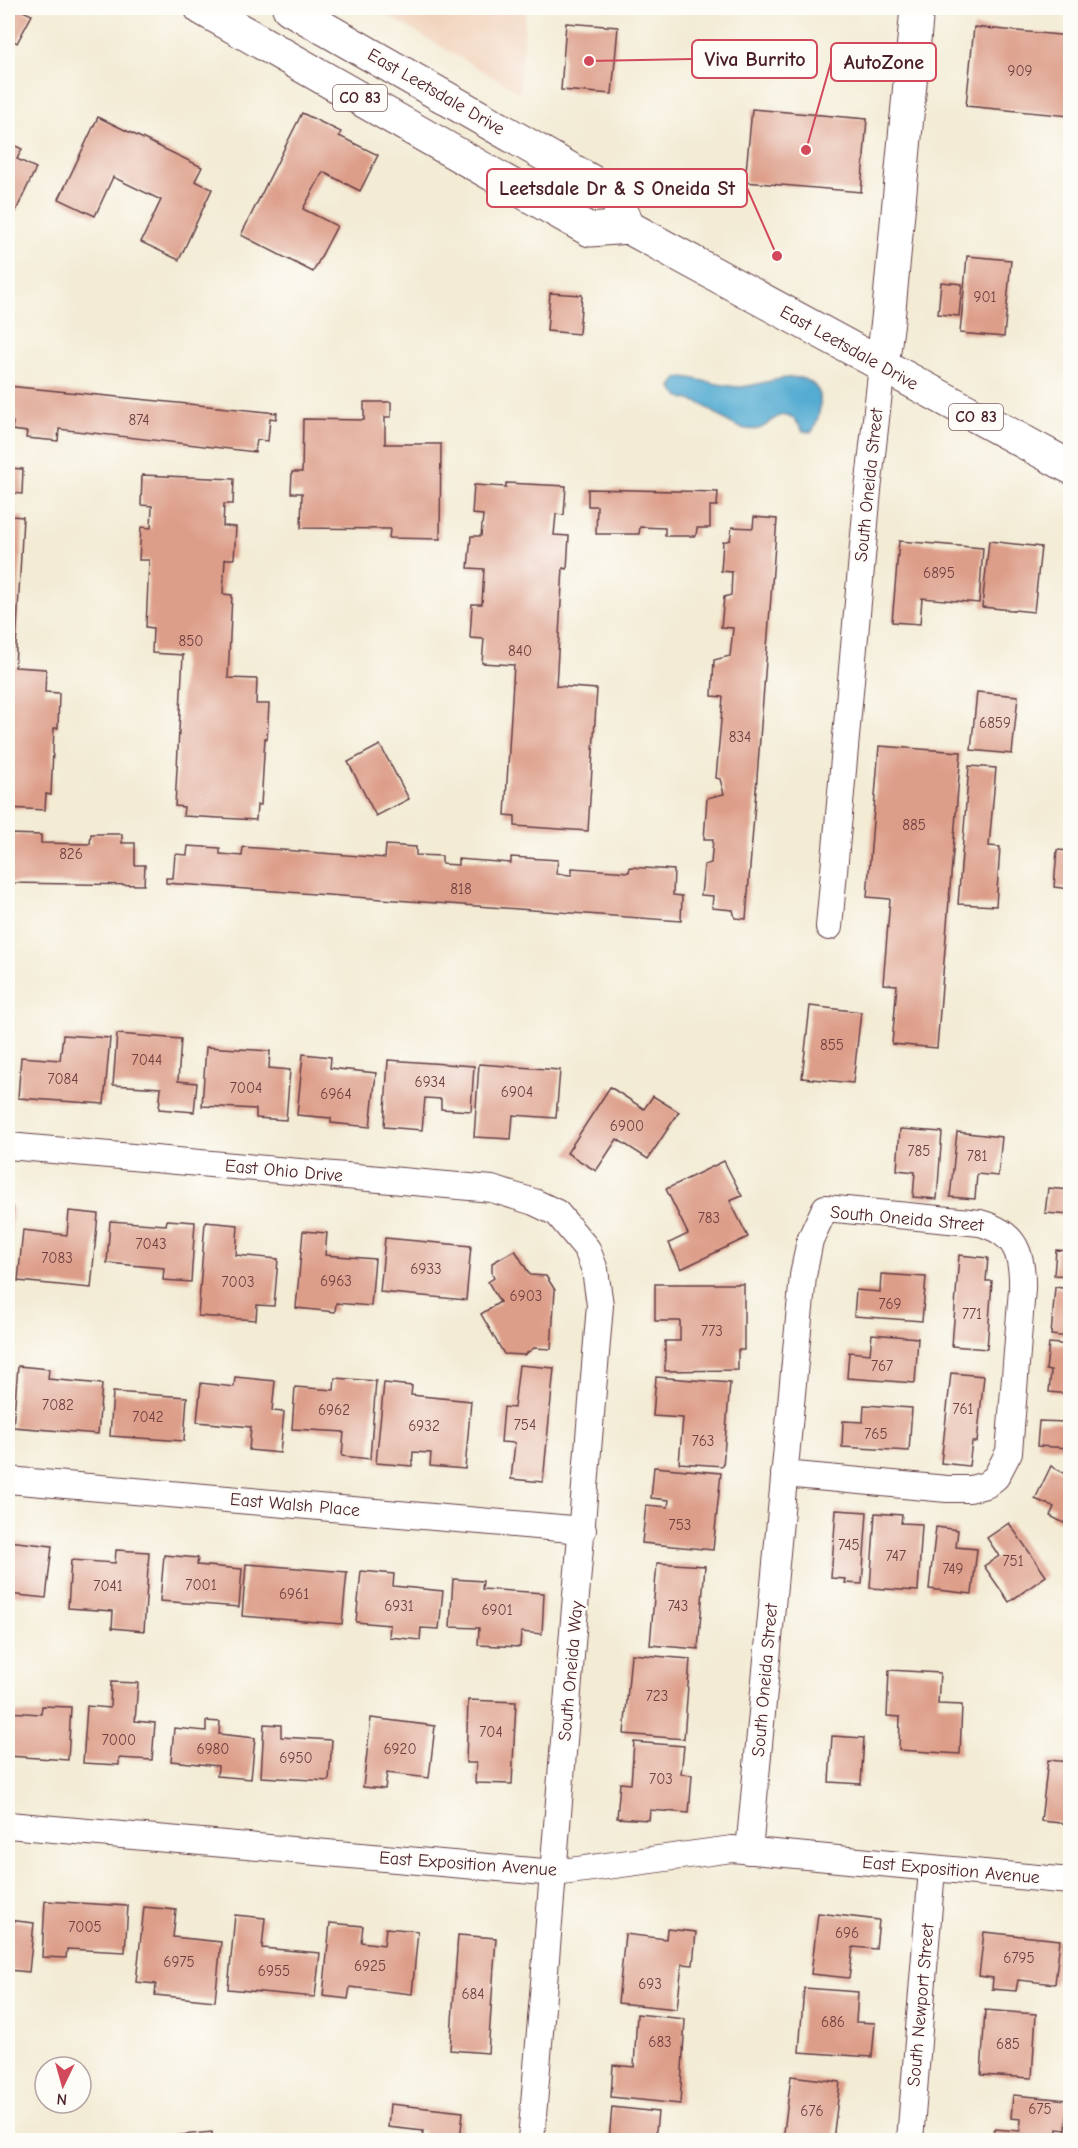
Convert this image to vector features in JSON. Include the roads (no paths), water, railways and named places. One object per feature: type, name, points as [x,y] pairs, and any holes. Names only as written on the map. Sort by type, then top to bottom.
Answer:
[{"type":"main road","name":"CO 83","points":[[201,8],[590,230],[628,227]]},
{"type":"main road","name":"East Leetsdale Drive","points":[[289,8],[615,195],[628,227],[1071,467]]},
{"type":"main road","name":"South Oneida Street","points":[[882,366],[917,8]]},
{"type":"street","name":"South Oneida Street","points":[[829,927],[868,490],[882,366]]},
{"type":"street","name":"East Ohio Drive","points":[[8,1146],[492,1190],[534,1202],[557,1213]]},
{"type":"street","name":"South Oneida Street","points":[[749,1851],[784,1474],[803,1276],[810,1240],[825,1208],[980,1223],[996,1228],[1010,1239],[1018,1251],[1023,1268],[1022,1289],[1009,1452],[996,1477],[986,1485],[970,1489],[784,1474]]},
{"type":"street","name":"South Oneida Way","points":[[531,2140],[555,1873],[600,1305],[595,1270],[587,1249],[557,1213]]},
{"type":"street","name":"East Walsh Place","points":[[8,1480],[583,1530]]},
{"type":"street","name":"East Exposition Avenue","points":[[8,1825],[555,1873],[732,1849],[1071,1881]]},
{"type":"street","name":"South Newport Street","points":[[910,2140],[932,1869]]},
{"type":"water","points":[[684,377],[739,387],[784,378],[805,379],[814,385],[820,395],[817,419],[812,432],[803,431],[794,419],[787,415],[779,416],[758,429],[735,426],[703,405],[677,395],[672,387],[678,378]]},
{"type":"place","name":"Viva Burrito","points":[[589,61]]},
{"type":"place","name":"AutoZone","points":[[806,150]]},
{"type":"place","name":"Leetsdale Dr & S Oneida St","points":[[777,256]]}]
